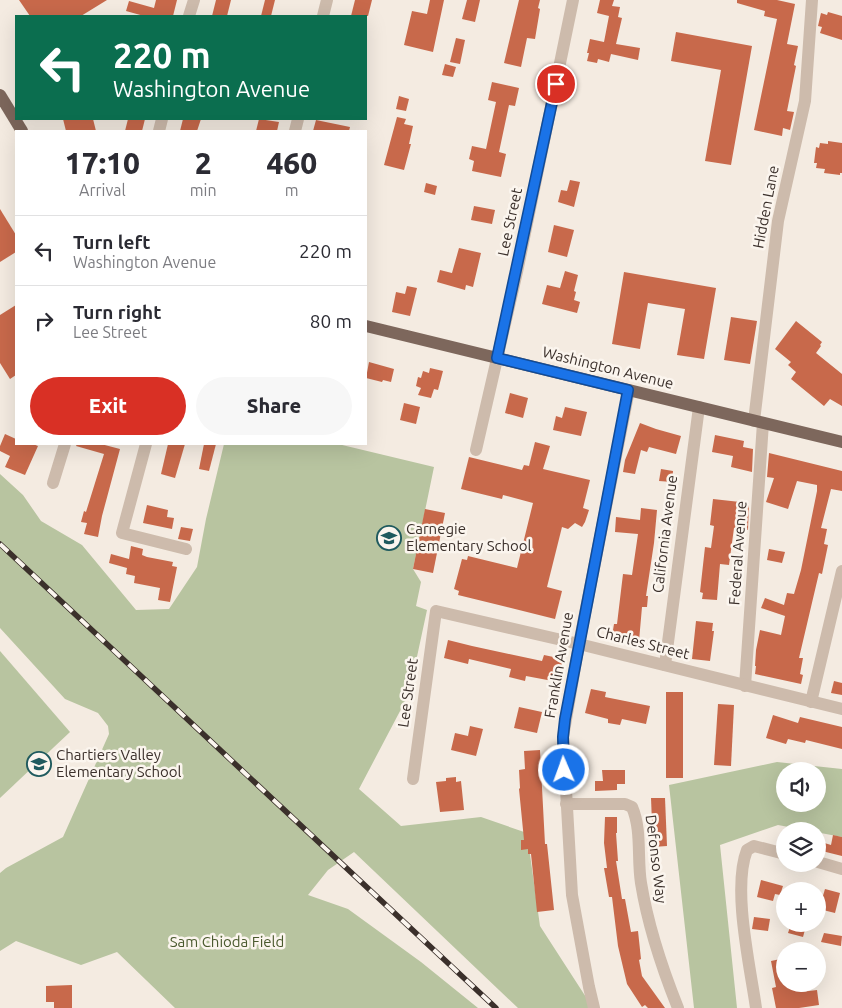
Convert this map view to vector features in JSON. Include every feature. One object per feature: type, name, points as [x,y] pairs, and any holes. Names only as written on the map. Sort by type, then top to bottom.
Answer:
[{"type":"main road","points":[[0,95],[15,120]]},
{"type":"main road","name":"Washington Avenue","points":[[367,326],[842,442]]},
{"type":"street","points":[[189,15],[194,0]]},
{"type":"street","points":[[323,15],[327,0]]},
{"type":"street","name":"Lee Street","points":[[476,450],[573,0]]},
{"type":"street","name":"Hidden Lane","points":[[758,422],[777,231],[804,101],[812,0]]},
{"type":"street","name":"Franklin Avenue","points":[[594,1008],[572,895],[563,737],[628,390]]},
{"type":"street","name":"California Avenue","points":[[665,665],[699,407]]},
{"type":"street","name":"Federal Avenue","points":[[746,686],[758,422]]},
{"type":"street","points":[[53,483],[65,445]]},
{"type":"street","points":[[146,445],[122,533],[186,550]]},
{"type":"street","points":[[811,702],[842,571]]},
{"type":"street","name":"Lee Street","points":[[412,779],[436,611]]},
{"type":"street","name":"Charles Street","points":[[436,611],[579,644],[842,710]]},
{"type":"street","name":"Defonso Way","points":[[566,804],[625,804],[632,807],[637,817],[640,876],[644,900],[668,983],[678,1008]]},
{"type":"street","points":[[756,1008],[745,934],[741,887],[742,868],[747,850],[754,846],[776,852]]},
{"type":"street","points":[[826,864],[842,868]]},
{"type":"green space","name":"Sam Chioda Field","points":[[224,445],[342,445],[434,467],[413,569],[421,582],[416,606],[427,610],[409,694],[359,789],[401,826],[481,817],[527,833],[540,926],[593,1008],[518,1008],[354,852],[328,870],[308,895],[348,909],[421,962],[478,1008],[175,1008],[117,952],[81,965],[16,941],[0,951],[0,873],[63,837],[109,734],[108,726],[98,713],[65,699],[0,628],[0,474],[23,495],[41,521],[82,545],[136,610],[169,609],[197,567]]},
{"type":"green space","points":[[0,651],[70,732],[0,798]]},
{"type":"green space","points":[[776,762],[776,812],[826,812],[826,767],[842,769],[842,837],[826,834],[826,822],[776,822],[776,826],[720,845],[737,1008],[694,1008],[669,785]]},
{"type":"building","points":[[19,0],[107,0],[83,15],[29,15]]},
{"type":"building","points":[[156,0],[177,0],[173,15],[140,15],[126,11],[129,1],[154,8]]},
{"type":"building","points":[[216,0],[231,0],[227,15],[212,15]]},
{"type":"building","points":[[265,0],[275,0],[271,15],[261,15]]},
{"type":"building","points":[[355,0],[372,0],[368,16],[351,15]]},
{"type":"building","points":[[430,0],[444,0],[433,52],[404,45],[412,11],[427,14]]},
{"type":"building","points":[[467,0],[480,0],[475,22],[462,19]]},
{"type":"building","points":[[519,0],[540,0],[535,39],[527,38],[521,67],[504,63]]},
{"type":"building","points":[[600,0],[614,0],[612,6],[620,7],[618,17],[622,18],[616,44],[640,48],[638,60],[611,54],[609,62],[598,59],[597,63],[587,61],[590,39],[604,42],[609,16],[597,13]]},
{"type":"building","points":[[737,0],[777,0],[795,4],[787,44],[798,46],[787,111],[794,112],[790,130],[783,128],[782,136],[754,130],[777,19],[764,16],[765,11],[737,3]]},
{"type":"building","points":[[828,12],[842,16],[842,40],[820,33],[822,27],[818,26],[821,13],[827,15]]},
{"type":"building","points":[[676,32],[752,46],[731,165],[705,161],[721,70],[671,61]]},
{"type":"building","points":[[456,38],[465,40],[460,64],[450,62]]},
{"type":"building","points":[[445,64],[456,67],[453,77],[442,75]]},
{"type":"building","points":[[492,82],[519,88],[515,106],[509,105],[499,152],[506,154],[501,177],[472,171],[474,161],[469,159],[472,146],[486,149],[496,102],[488,100]]},
{"type":"building","points":[[399,96],[409,99],[406,111],[396,109]]},
{"type":"building","points":[[397,117],[406,119],[404,124],[413,126],[409,144],[411,144],[404,170],[384,165]]},
{"type":"building","points":[[63,120],[93,120],[96,130],[66,130]]},
{"type":"building","points":[[128,120],[145,120],[142,130],[125,130]]},
{"type":"building","points":[[183,120],[201,120],[197,130],[180,130]]},
{"type":"building","points":[[259,120],[279,122],[277,130],[256,130]]},
{"type":"building","points":[[316,120],[350,127],[349,130],[313,130]]},
{"type":"building","points":[[828,141],[842,143],[842,173],[840,175],[824,173],[825,169],[816,168],[817,163],[814,163],[816,147],[819,148],[820,143],[828,144]]},
{"type":"building","points":[[570,180],[580,182],[574,207],[558,202],[561,190],[567,191]]},
{"type":"building","points":[[426,183],[437,186],[435,195],[424,192]]},
{"type":"building","points":[[474,206],[495,210],[492,224],[471,220]]},
{"type":"building","points":[[0,209],[15,233],[15,253],[0,262]]},
{"type":"building","points":[[554,225],[574,230],[567,257],[548,252]]},
{"type":"building","points":[[459,248],[481,253],[473,287],[466,285],[465,290],[437,282],[440,270],[452,273]]},
{"type":"building","points":[[565,271],[578,275],[574,291],[576,292],[574,300],[580,302],[577,313],[542,304],[547,285],[560,288]]},
{"type":"building","points":[[624,272],[716,288],[704,359],[677,355],[685,309],[648,303],[640,349],[612,344]]},
{"type":"building","points":[[407,286],[417,288],[410,316],[392,312],[396,292],[405,294]]},
{"type":"building","points":[[15,306],[15,376],[10,379],[0,363],[0,315]]},
{"type":"building","points":[[731,317],[757,321],[750,364],[724,360]]},
{"type":"building","points":[[796,321],[822,342],[816,353],[842,374],[842,406],[830,399],[824,406],[791,379],[796,372],[788,365],[791,362],[775,349]]},
{"type":"building","points":[[369,362],[394,369],[391,382],[367,378]]},
{"type":"building","points":[[430,368],[443,371],[438,390],[434,389],[431,398],[418,395],[421,388],[416,386],[418,377],[421,378],[423,371],[429,373]]},
{"type":"building","points":[[510,393],[528,398],[523,418],[505,413]]},
{"type":"building","points":[[404,403],[420,407],[416,424],[400,420]]},
{"type":"building","points":[[565,407],[587,412],[581,436],[553,430],[556,416],[562,418]]},
{"type":"building","points":[[640,423],[681,436],[676,454],[649,447],[647,452],[641,450],[635,474],[623,472],[625,460]]},
{"type":"building","points":[[5,434],[15,439],[15,445],[38,446],[25,475],[5,467],[10,456],[0,451]]},
{"type":"building","points":[[715,435],[744,441],[743,447],[753,449],[752,472],[731,467],[733,456],[712,452]]},
{"type":"building","name":"Carnegie Elementary School","points":[[535,442],[550,446],[543,469],[590,480],[583,508],[589,510],[585,522],[582,527],[575,523],[568,529],[562,527],[547,587],[562,591],[555,619],[458,595],[459,591],[454,589],[462,559],[467,560],[468,556],[517,568],[533,503],[503,495],[502,499],[461,489],[469,457],[522,470],[524,465],[529,466]]},
{"type":"building","points":[[105,445],[120,449],[98,537],[84,534],[87,523],[81,522],[84,511],[86,512],[104,454],[76,446]]},
{"type":"building","points":[[168,445],[185,445],[175,478],[161,474]]},
{"type":"building","points":[[204,445],[216,445],[209,471],[199,469]]},
{"type":"building","points":[[769,453],[842,471],[842,491],[831,489],[821,528],[827,529],[824,544],[828,545],[822,574],[819,573],[799,658],[803,658],[800,674],[803,675],[801,684],[755,674],[756,650],[760,630],[781,635],[785,616],[761,608],[765,598],[784,605],[787,593],[794,594],[801,570],[817,491],[817,485],[797,481],[788,509],[766,502],[774,478],[767,477]]},
{"type":"building","points":[[661,469],[673,471],[672,482],[659,481]]},
{"type":"building","points":[[713,499],[749,503],[748,530],[734,528],[729,565],[720,564],[717,600],[702,599],[703,593],[700,592],[705,547],[711,548],[714,526],[710,525]]},
{"type":"building","points":[[147,505],[168,510],[167,517],[174,518],[172,529],[143,523]]},
{"type":"building","points":[[641,508],[657,510],[646,596],[648,596],[647,607],[642,607],[639,641],[612,636],[614,624],[617,624],[623,574],[632,575],[638,534],[615,532],[616,517],[640,520]]},
{"type":"building","points":[[425,509],[445,513],[433,573],[413,569]]},
{"type":"building","points":[[181,527],[193,529],[190,541],[178,539]]},
{"type":"building","points":[[131,546],[143,549],[142,555],[173,562],[172,566],[177,567],[170,602],[158,600],[160,588],[134,583],[135,576],[126,574],[127,568],[109,563],[111,554],[129,559]]},
{"type":"building","points":[[769,549],[785,552],[782,563],[767,560]]},
{"type":"building","points":[[696,621],[713,623],[712,631],[714,631],[710,661],[692,659]]},
{"type":"building","points":[[448,640],[542,661],[544,655],[563,659],[558,682],[526,676],[525,681],[509,677],[511,669],[469,659],[468,664],[444,658]]},
{"type":"building","points":[[834,681],[842,683],[842,695],[831,693]]},
{"type":"building","points":[[591,689],[606,692],[605,697],[650,706],[646,724],[622,719],[620,725],[608,723],[608,719],[585,713]]},
{"type":"building","points":[[666,692],[683,692],[683,778],[666,778]]},
{"type":"building","points":[[718,704],[734,705],[731,766],[714,765]]},
{"type":"building","points":[[519,707],[542,712],[537,733],[514,728]]},
{"type":"building","points":[[773,715],[798,723],[800,717],[842,727],[842,749],[806,740],[805,743],[788,739],[786,744],[766,738]]},
{"type":"building","points":[[470,726],[483,729],[476,756],[451,750],[455,733],[468,736]]},
{"type":"building","points":[[540,750],[545,844],[547,844],[554,910],[537,912],[531,854],[528,854],[528,849],[521,850],[521,840],[524,840],[519,770],[525,769],[524,751]]},
{"type":"building","points":[[602,770],[625,770],[625,784],[617,784],[617,790],[595,791],[595,781],[603,781]]},
{"type":"building","points":[[456,777],[456,782],[461,781],[464,810],[440,812],[436,782]]},
{"type":"building","points":[[651,798],[665,798],[667,846],[653,847]]},
{"type":"building","points":[[605,817],[617,817],[618,861],[616,861],[622,899],[625,899],[631,932],[638,931],[641,959],[639,960],[642,976],[665,1008],[648,1008],[645,1005],[642,1007],[627,984],[618,946],[612,897],[609,897],[604,868],[607,868],[604,843]]},
{"type":"building","points":[[833,835],[842,837],[842,856],[826,852],[826,843],[831,845]]},
{"type":"building","points":[[761,880],[776,884],[776,894],[773,901],[757,897]]},
{"type":"building","points":[[826,889],[840,893],[835,913],[826,911]]},
{"type":"building","points":[[754,917],[770,919],[768,931],[752,929]]},
{"type":"building","points":[[788,932],[804,932],[803,937]]},
{"type":"building","points":[[824,933],[842,936],[841,946],[821,942]]},
{"type":"building","points":[[776,960],[776,987],[771,961]]},
{"type":"building","points":[[72,985],[72,1008],[54,1008],[54,1002],[46,1002],[46,986]]},
{"type":"building","points":[[776,987],[776,992],[817,992],[819,1005],[799,1008],[776,1008],[772,988]]},
{"type":"railway","points":[[0,544],[496,1008]]},
{"type":"place","name":"Carnegie Elementary School","points":[[389,538]]},
{"type":"place","name":"Chartiers Valley Elementary School","points":[[39,764]]},
{"type":"route","points":[[556,84],[497,358],[628,390],[565,719],[563,737],[564,770]]}]
